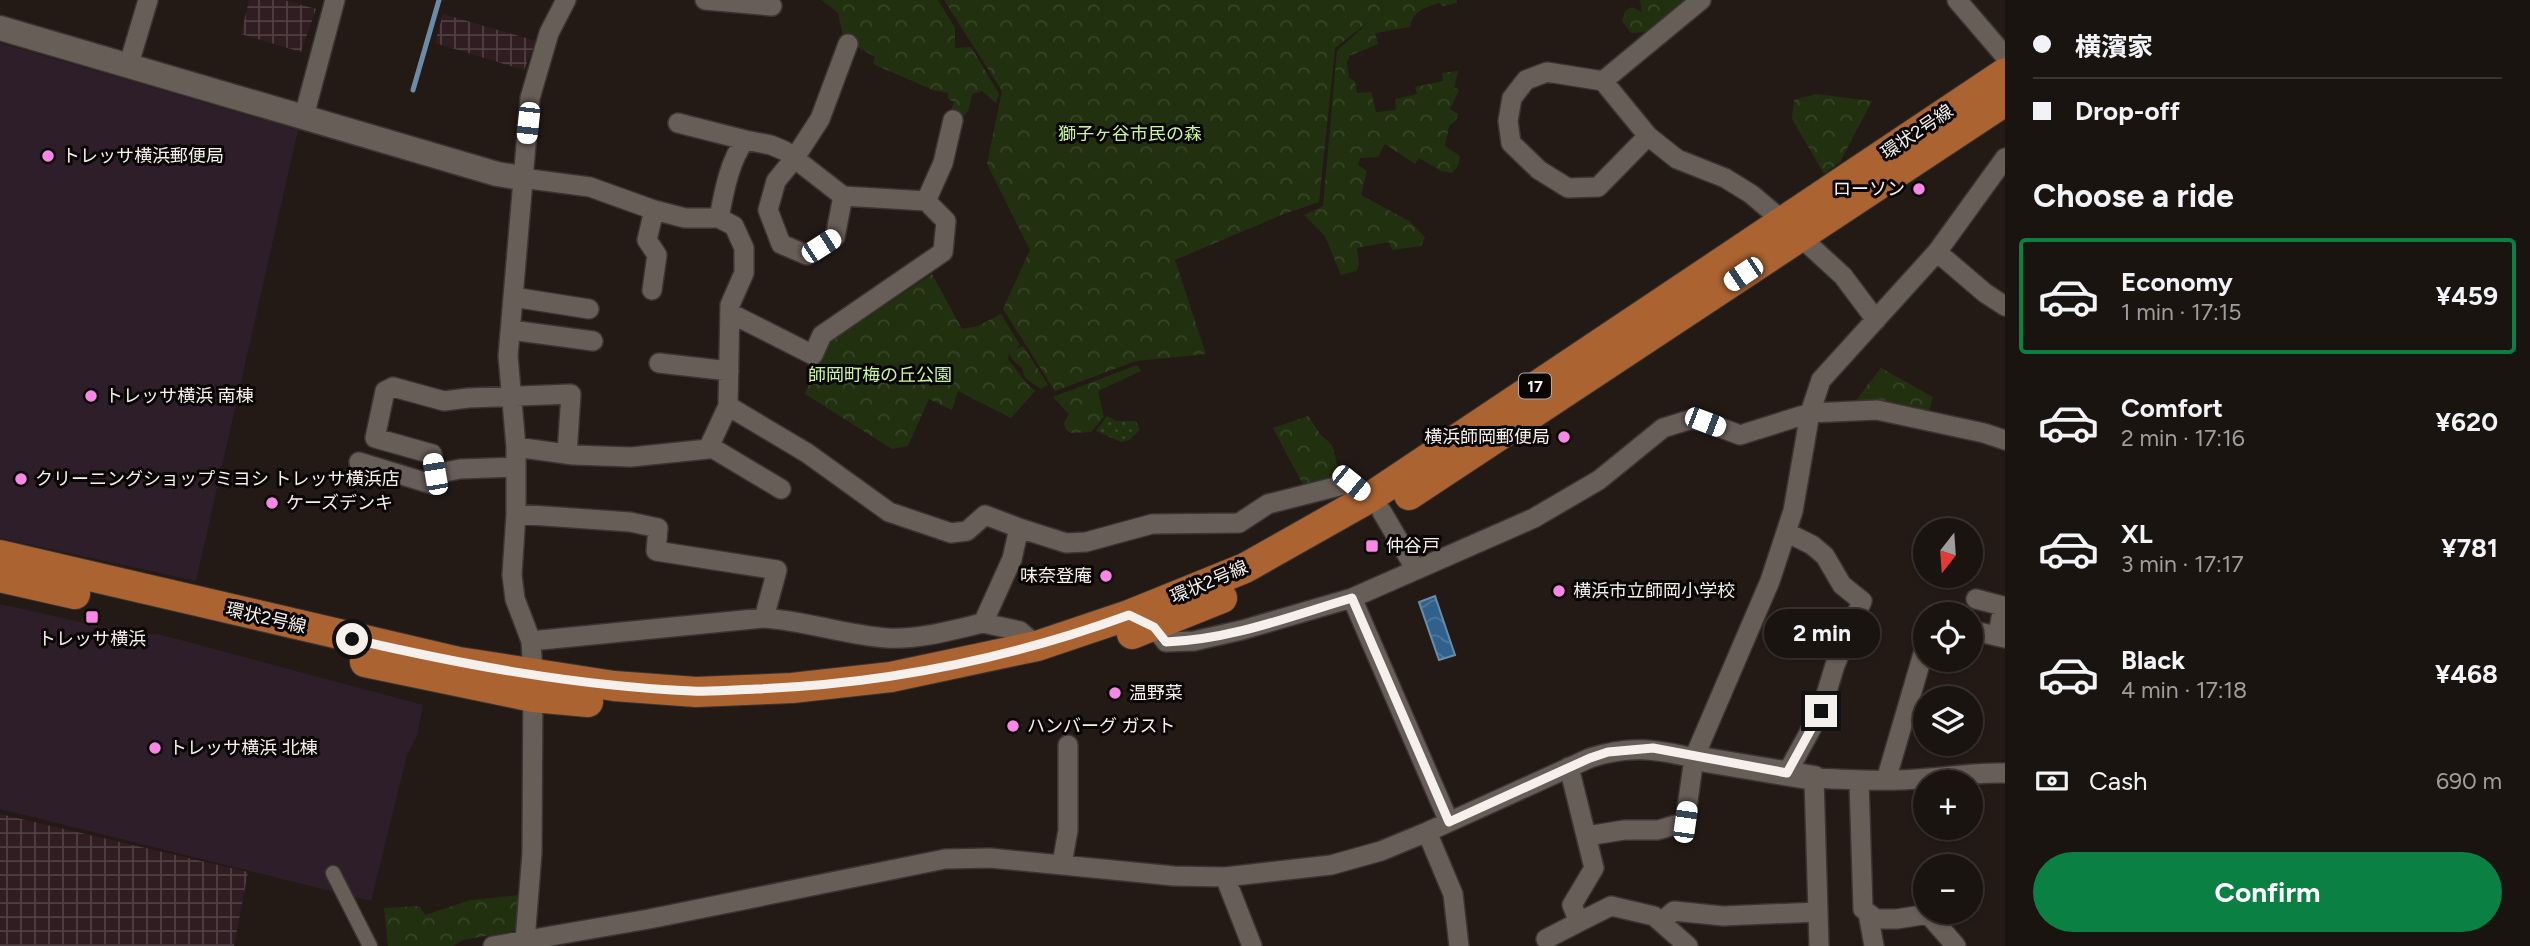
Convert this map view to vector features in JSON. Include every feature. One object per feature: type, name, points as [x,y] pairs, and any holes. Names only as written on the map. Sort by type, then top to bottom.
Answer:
[{"type":"main road","name":"環状2号線","points":[[0,577],[404,672],[533,686],[714,711],[793,708],[892,697],[976,681],[1058,659],[1376,505],[1791,229],[2005,73]]},
{"type":"main road","name":"環状2号線","points":[[1791,229],[2005,101]]},
{"type":"main road","name":"環状2号線","points":[[0,555],[379,645],[533,686],[614,686],[695,692],[792,688],[891,677],[1141,621]]},
{"type":"street","points":[[128,67],[148,0]]},
{"type":"street","points":[[304,116],[326,25],[335,0]]},
{"type":"street","points":[[525,940],[532,853],[533,686],[531,641],[514,598],[512,575],[516,447],[508,356],[530,98],[549,33],[566,0]]},
{"type":"street","points":[[705,0],[772,6]]},
{"type":"street","points":[[1603,82],[1701,0]]},
{"type":"street","points":[[1957,0],[2005,56]]},
{"type":"street","points":[[0,28],[497,174],[590,187],[654,210],[685,218],[719,218],[734,226],[744,248],[744,274],[730,305],[728,406],[708,449],[631,457],[567,454],[516,447]]},
{"type":"street","points":[[844,195],[835,237],[807,255],[781,244],[768,210],[776,181],[820,120],[848,44]]},
{"type":"street","points":[[1648,136],[1598,187],[1568,188],[1539,170],[1511,143],[1508,121],[1512,97],[1526,80],[1547,72],[1603,82],[1648,136],[1677,159],[1725,178],[1751,194],[1843,276],[1876,320]]},
{"type":"street","points":[[926,201],[943,163],[953,120]]},
{"type":"street","points":[[678,123],[771,145],[785,151],[844,195],[926,201],[946,221],[943,252],[822,335],[813,355],[730,313]]},
{"type":"street","points":[[719,218],[727,179],[745,141]]},
{"type":"street","points":[[1587,836],[1624,830],[1658,830],[1685,822],[1694,758],[1770,581],[1793,511],[1810,413],[1821,380],[1937,252],[2005,158]]},
{"type":"street","points":[[652,290],[657,255],[647,240],[654,210]]},
{"type":"street","points":[[1937,252],[1985,293],[2005,306]]},
{"type":"street","points":[[513,297],[590,309]]},
{"type":"street","points":[[511,330],[593,341]]},
{"type":"street","points":[[659,363],[729,371]]},
{"type":"street","points":[[359,462],[431,484],[435,474],[432,454],[375,438],[385,391],[393,387],[444,401],[571,394],[567,454]]},
{"type":"street","points":[[728,406],[807,453],[889,512],[951,533],[967,531],[985,515],[1066,543],[1086,542],[1152,524],[1240,523],[1268,504],[1351,483],[1376,505],[1416,570]]},
{"type":"street","points":[[1141,621],[1166,642],[1194,641],[1352,598],[1534,518],[1600,480],[1663,428],[1692,419],[1740,435],[1810,413],[1877,410],[2005,440]]},
{"type":"street","points":[[709,446],[781,489]]},
{"type":"street","points":[[435,474],[460,469],[516,467]]},
{"type":"street","points":[[516,514],[630,522],[649,526],[658,528],[656,551],[778,570],[764,618]]},
{"type":"street","points":[[983,623],[1012,559],[1019,528]]},
{"type":"street","points":[[1786,532],[1812,545],[1825,556],[1842,585],[1862,601],[1835,666],[1821,711],[1787,773]]},
{"type":"street","points":[[1352,598],[1449,822]]},
{"type":"street","points":[[1976,599],[2003,606],[2001,637],[1983,633]]},
{"type":"street","points":[[531,641],[764,618],[887,638],[919,637],[983,623],[1020,631],[1037,646]]},
{"type":"street","points":[[1886,780],[1918,672]]},
{"type":"street","points":[[1062,864],[1068,830],[1068,745]]},
{"type":"street","points":[[493,946],[675,914],[945,859],[990,858],[1174,876],[1225,877],[1331,864],[1381,851],[1608,752],[1653,748],[1694,758],[1814,778],[1859,781],[1928,779],[1982,772],[2005,773]]},
{"type":"street","points":[[1569,767],[1594,869],[1572,905],[1579,922]]},
{"type":"street","points":[[1814,778],[1818,912],[1815,943]]},
{"type":"street","points":[[1859,781],[1863,909],[1876,919],[1928,914],[1956,946]]},
{"type":"street","points":[[1427,832],[1453,894],[1460,946]]},
{"type":"street","points":[[332,873],[370,946]]},
{"type":"street","points":[[1225,877],[1252,946]]},
{"type":"street","points":[[1546,939],[1611,906],[1654,916],[1688,946]]},
{"type":"street","points":[[1662,921],[1674,911],[1723,916],[1818,912]]},
{"type":"street","points":[[1868,913],[1874,946]]},
{"type":"shaded area","points":[[249,0],[284,0],[316,9],[301,52],[241,34]]},
{"type":"shaded area","points":[[443,14],[536,41],[524,70],[435,43]]},
{"type":"shaded area","points":[[0,43],[298,130],[196,581],[0,538]]},
{"type":"shaded area","points":[[0,604],[125,632],[162,635],[423,705],[417,736],[407,755],[371,901],[0,809]]},
{"type":"shaded area","points":[[0,814],[248,872],[234,946],[0,946]]},
{"type":"green space","points":[[822,0],[938,0],[955,28],[955,48],[971,47],[999,94],[996,103],[982,91],[972,94],[969,109],[960,121],[949,116],[954,102],[948,99],[948,93],[933,90],[873,64],[875,57],[844,39],[838,13]]},
{"type":"green space","name":"獅子ヶ谷市民の森","points":[[944,0],[1457,0],[1457,3],[1443,6],[1439,3],[1420,10],[1410,27],[1375,33],[1378,44],[1349,56],[1347,63],[1349,78],[1355,81],[1357,93],[1371,92],[1376,112],[1396,110],[1395,99],[1417,94],[1415,87],[1443,81],[1442,73],[1458,71],[1454,87],[1459,90],[1450,109],[1458,114],[1449,126],[1445,146],[1460,156],[1458,166],[1452,173],[1441,171],[1419,158],[1415,164],[1385,144],[1378,157],[1360,158],[1358,165],[1367,171],[1361,195],[1409,221],[1425,237],[1421,246],[1392,250],[1389,242],[1357,248],[1359,265],[1356,271],[1341,275],[1325,236],[1304,215],[1323,206],[1337,51],[1371,20],[1335,48],[1319,202],[1175,260],[1206,354],[1136,361],[1055,391],[1003,309],[1030,250],[987,164],[1002,91]]},
{"type":"green space","points":[[1640,0],[1692,0],[1648,36],[1647,32],[1631,33],[1622,21],[1625,11],[1632,7],[1642,12]]},
{"type":"green space","points":[[1816,94],[1872,101],[1840,162],[1824,174],[1792,119],[1794,100]]},
{"type":"green space","name":"師岡町梅の丘公園","points":[[932,274],[962,329],[978,326],[1001,314],[1020,345],[1014,350],[1023,346],[1048,385],[1041,389],[1025,378],[1022,368],[1009,352],[1008,360],[1035,391],[1011,418],[958,391],[952,410],[929,399],[908,446],[892,449],[805,394],[827,344]]},
{"type":"green space","points":[[1137,365],[1141,371],[1098,391],[1104,417],[1091,432],[1071,433],[1066,430],[1064,423],[1069,414],[1053,397]]},
{"type":"green space","points":[[1881,368],[1933,397],[1928,414],[1853,404]]},
{"type":"green space","points":[[1107,416],[1116,421],[1136,421],[1140,430],[1129,440],[1121,442],[1096,431]]},
{"type":"green space","points":[[1308,416],[1332,445],[1342,483],[1307,492],[1273,428]]},
{"type":"green space","points":[[521,895],[518,928],[514,931],[463,940],[453,946],[388,946],[384,908],[419,906],[425,915],[471,900]]},
{"type":"water","points":[[1435,596],[1455,655],[1439,660],[1419,602]]},
{"type":"waterway","points":[[413,90],[439,0]]},
{"type":"place","name":"トレッサ横浜郵便局","points":[[48,156]]},
{"type":"place","name":"ローソン","points":[[1919,189]]},
{"type":"place","name":"トレッサ横浜 南棟","points":[[91,396]]},
{"type":"place","name":"横浜師岡郵便局","points":[[1564,437]]},
{"type":"place","name":"クリーニングショップミヨシ トレッサ横浜店","points":[[21,479]]},
{"type":"place","name":"ケーズデンキ","points":[[272,503]]},
{"type":"place","name":"仲谷戸","points":[[1372,546]]},
{"type":"place","name":"味奈登庵","points":[[1106,576]]},
{"type":"place","name":"横浜市立師岡小学校","points":[[1559,591]]},
{"type":"place","name":"トレッサ横浜","points":[[92,617]]},
{"type":"place","name":"温野菜","points":[[1115,693]]},
{"type":"place","name":"ハンバーグ ガスト","points":[[1013,726]]},
{"type":"place","name":"トレッサ横浜 北棟","points":[[155,748]]},
{"type":"route","points":[[352,639],[533,676],[695,692],[792,688],[891,677],[1037,646],[1129,615],[1154,627],[1166,642],[1194,641],[1352,598],[1449,822],[1608,752],[1653,748],[1694,758],[1787,773],[1821,711]]}]
